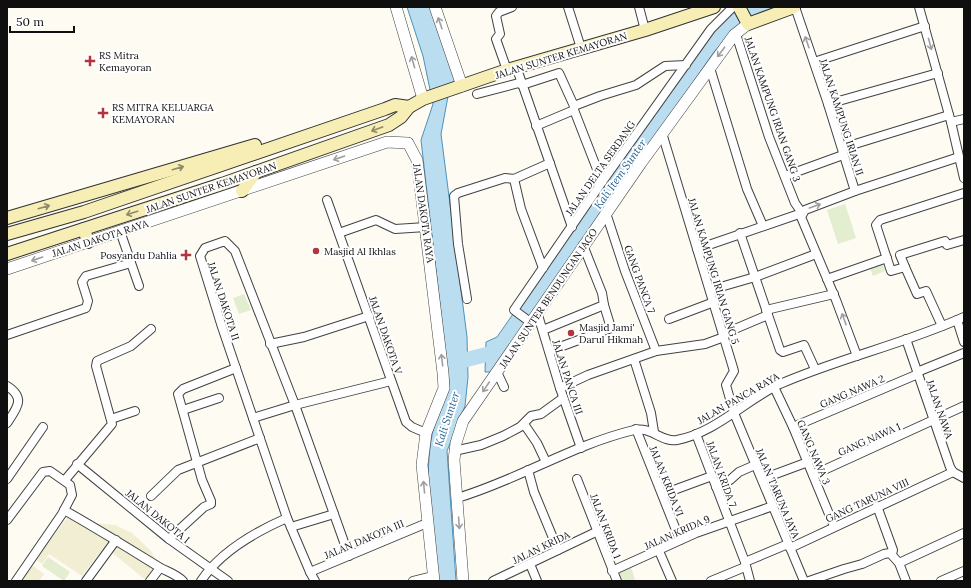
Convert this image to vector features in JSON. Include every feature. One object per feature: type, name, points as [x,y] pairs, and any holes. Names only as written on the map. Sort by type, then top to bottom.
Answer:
[{"type":"main road","name":"JALAN SUNTER KEMAYORAN","points":[[7,254],[256,172],[389,125],[401,117],[408,107],[427,98],[458,87],[581,48],[645,30],[690,11],[714,7]]},
{"type":"main road","points":[[740,7],[747,23],[794,7]]},
{"type":"main road","name":"JALAN SUNTER KEMAYORAN","points":[[12,233],[84,212],[237,156],[385,108],[395,106],[408,107]]},
{"type":"main road","points":[[7,218],[91,194],[237,156],[358,110],[385,108]]},
{"type":"main road","points":[[317,131],[323,149]]},
{"type":"main road","points":[[242,190],[256,172]]},
{"type":"main road","points":[[84,212],[91,194]]},
{"type":"main road","points":[[84,229],[88,242]]},
{"type":"main road","points":[[12,233],[24,249]]},
{"type":"street","points":[[396,7],[427,98]]},
{"type":"street","points":[[435,7],[458,87]]},
{"type":"street","points":[[512,7],[499,12],[496,16],[500,34],[496,39],[512,70],[522,85],[572,227]]},
{"type":"street","points":[[568,7],[581,48]]},
{"type":"street","points":[[639,7],[645,30]]},
{"type":"street","name":"JALAN DELTA SERDANG","points":[[530,321],[514,310],[602,182],[711,29],[733,7]]},
{"type":"street","name":"JALAN KAMPUNG IRIAN II","points":[[696,249],[802,213],[805,210],[855,191],[828,104],[794,7]]},
{"type":"street","points":[[919,7],[952,120],[964,178]]},
{"type":"street","name":"JALAN SUNTER BENDUNGAN JAGO","points":[[463,581],[454,451],[463,421],[530,321],[661,135],[736,34],[747,23]]},
{"type":"street","points":[[814,62],[925,26]]},
{"type":"street","name":"JALAN KAMPUNG IRIAN GANG 3","points":[[736,34],[769,137],[795,203],[802,213]]},
{"type":"street","points":[[536,126],[600,96],[636,85],[665,66],[686,65]]},
{"type":"street","points":[[710,68],[747,189],[763,226]]},
{"type":"street","points":[[477,94],[519,83],[522,85],[559,73],[602,182]]},
{"type":"street","points":[[828,104],[938,73]]},
{"type":"street","points":[[784,176],[843,152],[952,120],[964,119]]},
{"type":"street","name":"JALAN KAMPUNG IRIAN GANG 5","points":[[661,135],[714,302],[734,371],[726,385],[734,413]]},
{"type":"street","name":"JALAN DAKOTA RAYA","points":[[7,269],[387,142],[404,142],[410,146],[417,160],[444,388],[426,433],[422,465],[434,578]]},
{"type":"street","points":[[855,191],[961,158]]},
{"type":"street","points":[[467,299],[458,244],[453,197],[458,193],[504,178],[514,179],[550,163]]},
{"type":"street","points":[[514,179],[521,210],[543,268]]},
{"type":"street","points":[[905,267],[891,271],[876,225],[877,221],[964,193]]},
{"type":"street","name":"JALAN DAKOTA V","points":[[327,200],[406,422],[412,427],[426,433]]},
{"type":"street","name":"GANG PANCA 7","points":[[606,213],[656,351]]},
{"type":"street","points":[[802,213],[801,216],[834,294],[857,356]]},
{"type":"street","points":[[339,233],[376,220],[395,229],[426,227]]},
{"type":"street","points":[[120,230],[139,286]]},
{"type":"street","points":[[740,233],[781,351],[805,345],[815,369]]},
{"type":"street","points":[[942,326],[926,291],[917,294],[900,254],[946,241],[947,245],[964,240]]},
{"type":"street","name":"JALAN DAKOTA II","points":[[315,581],[287,518],[201,264],[200,256],[204,248],[225,241],[232,247],[295,405],[349,556]]},
{"type":"street","points":[[549,352],[611,328],[602,293],[583,245]]},
{"type":"street","points":[[710,290],[755,277],[816,254]]},
{"type":"street","points":[[827,279],[888,258]]},
{"type":"street","points":[[7,335],[86,308],[88,301],[82,282],[86,276],[131,263]]},
{"type":"street","points":[[560,388],[588,375],[656,351],[705,344],[724,336],[767,313],[814,297],[828,297],[834,294]]},
{"type":"street","points":[[670,319],[714,302]]},
{"type":"street","points":[[543,330],[604,305]]},
{"type":"street","name":"JALAN PANCA III","points":[[537,312],[560,388],[581,448]]},
{"type":"street","points":[[270,344],[304,337],[369,316]]},
{"type":"street","points":[[960,318],[964,342]]},
{"type":"street","name":"JALAN PANCA RAYA","points":[[457,498],[494,486],[546,462],[636,429],[654,432],[664,439],[676,441],[696,434],[734,413],[774,387],[815,369],[906,339],[960,318]]},
{"type":"street","points":[[65,480],[112,424],[96,366],[97,361],[131,346],[151,329]]},
{"type":"street","name":"JALAN NAWA","points":[[906,339],[934,421],[954,472]]},
{"type":"street","name":"GANG NAWA 2","points":[[793,427],[964,353]]},
{"type":"street","points":[[634,359],[651,414],[654,432]]},
{"type":"street","points":[[169,539],[204,507],[211,504],[210,496],[202,480],[178,394],[180,391],[236,368]]},
{"type":"street","points":[[497,372],[504,387]]},
{"type":"street","points":[[253,418],[295,405],[391,382]]},
{"type":"street","points":[[7,386],[16,393],[19,399],[17,409],[7,423]]},
{"type":"street","name":"GANG NAWA 3","points":[[774,387],[793,427],[834,526]]},
{"type":"street","points":[[183,410],[219,398]]},
{"type":"street","points":[[454,451],[481,444],[503,436],[524,424],[531,416],[541,414],[564,398]]},
{"type":"street","name":"GANG NAWA 1","points":[[813,475],[964,406]]},
{"type":"street","points":[[111,418],[135,411]]},
{"type":"street","name":"JALAN TARUNA JAYA","points":[[734,413],[762,479],[770,507],[804,581]]},
{"type":"street","points":[[524,424],[537,443],[546,462]]},
{"type":"street","points":[[7,479],[43,427]]},
{"type":"street","name":"JALAN KRIDA VI","points":[[636,429],[680,540]]},
{"type":"street","name":"JALAN KRIDA 7","points":[[696,434],[750,581]]},
{"type":"street","points":[[151,496],[178,470],[260,438]]},
{"type":"street","points":[[762,479],[808,462]]},
{"type":"street","name":"JALAN DAKOTA I","points":[[77,464],[169,539],[228,581]]},
{"type":"street","points":[[716,487],[730,480],[739,472],[755,465]]},
{"type":"street","name":"GANG TARUNA VIII","points":[[711,581],[745,564],[834,526],[964,467]]},
{"type":"street","points":[[528,470],[534,492],[558,550]]},
{"type":"street","points":[[7,520],[41,474],[46,471],[50,471],[65,480],[70,485],[72,496],[16,581]]},
{"type":"street","points":[[954,472],[964,478]]},
{"type":"street","points":[[663,494],[712,476]]},
{"type":"street","name":"JALAN KRIDA 1","points":[[577,479],[617,581]]},
{"type":"street","points":[[877,506],[893,550],[892,554],[899,563],[906,581]]},
{"type":"street","name":"JALAN KRIDA 9","points":[[612,571],[659,551],[680,540],[728,521],[770,507]]},
{"type":"street","points":[[64,510],[116,540],[160,568],[177,575],[183,581]]},
{"type":"street","points":[[291,527],[334,514]]},
{"type":"street","points":[[201,581],[209,568],[253,535],[287,518]]},
{"type":"street","name":"JALAN DAKOTA III","points":[[310,572],[427,523]]},
{"type":"street","name":"JALAN KRIDA","points":[[493,581],[598,531]]},
{"type":"street","points":[[899,563],[964,533]]},
{"type":"street","points":[[86,581],[116,540]]},
{"type":"street","points":[[659,551],[672,581]]},
{"type":"street","points":[[809,581],[862,564],[884,554],[892,554]]},
{"type":"street","points":[[530,564],[537,581]]},
{"type":"street","points":[[150,581],[160,568]]},
{"type":"street","points":[[941,581],[964,570]]},
{"type":"street","points":[[413,581],[434,578]]},
{"type":"shaded area","points":[[73,510],[94,523],[115,525],[132,533],[150,550],[159,564],[149,580],[143,578],[114,554],[100,552],[82,576],[49,554],[42,564],[36,559]]},
{"type":"shaded area","points":[[32,565],[44,574],[39,581],[21,581]]},
{"type":"green space","points":[[845,204],[856,238],[838,244],[827,210]]},
{"type":"green space","points":[[882,263],[885,271],[873,276],[870,268]]},
{"type":"green space","points":[[244,294],[251,310],[239,314],[233,298]]},
{"type":"green space","points":[[48,557],[70,572],[64,581],[42,566]]},
{"type":"green space","points":[[631,567],[635,580],[621,581],[618,571]]},
{"type":"water","name":"Kali Sunter","points":[[407,7],[433,7],[455,80],[436,101],[449,91],[441,134],[467,337],[468,377],[465,406],[447,451],[456,581],[435,581],[429,511],[428,475],[432,434],[449,383],[421,140],[433,104],[423,56]]},
{"type":"water","name":"Kali Item Sunter","points":[[737,7],[780,7],[743,20],[714,52],[491,372],[485,372],[486,342],[497,337],[712,30]]},
{"type":"waterway","points":[[457,362],[496,352],[501,345]]},
{"type":"place","name":"RS Mitra Kemayoran","points":[[90,61]]},
{"type":"place","name":"RS MITRA KELUARGA KEMAYORAN","points":[[103,113]]},
{"type":"place","name":"Masjid Al Ikhlas","points":[[316,251]]},
{"type":"place","name":"Posyandu Dahlia","points":[[186,255]]},
{"type":"place","name":"Masjid Jami' Darul Hikmah","points":[[571,333]]}]
